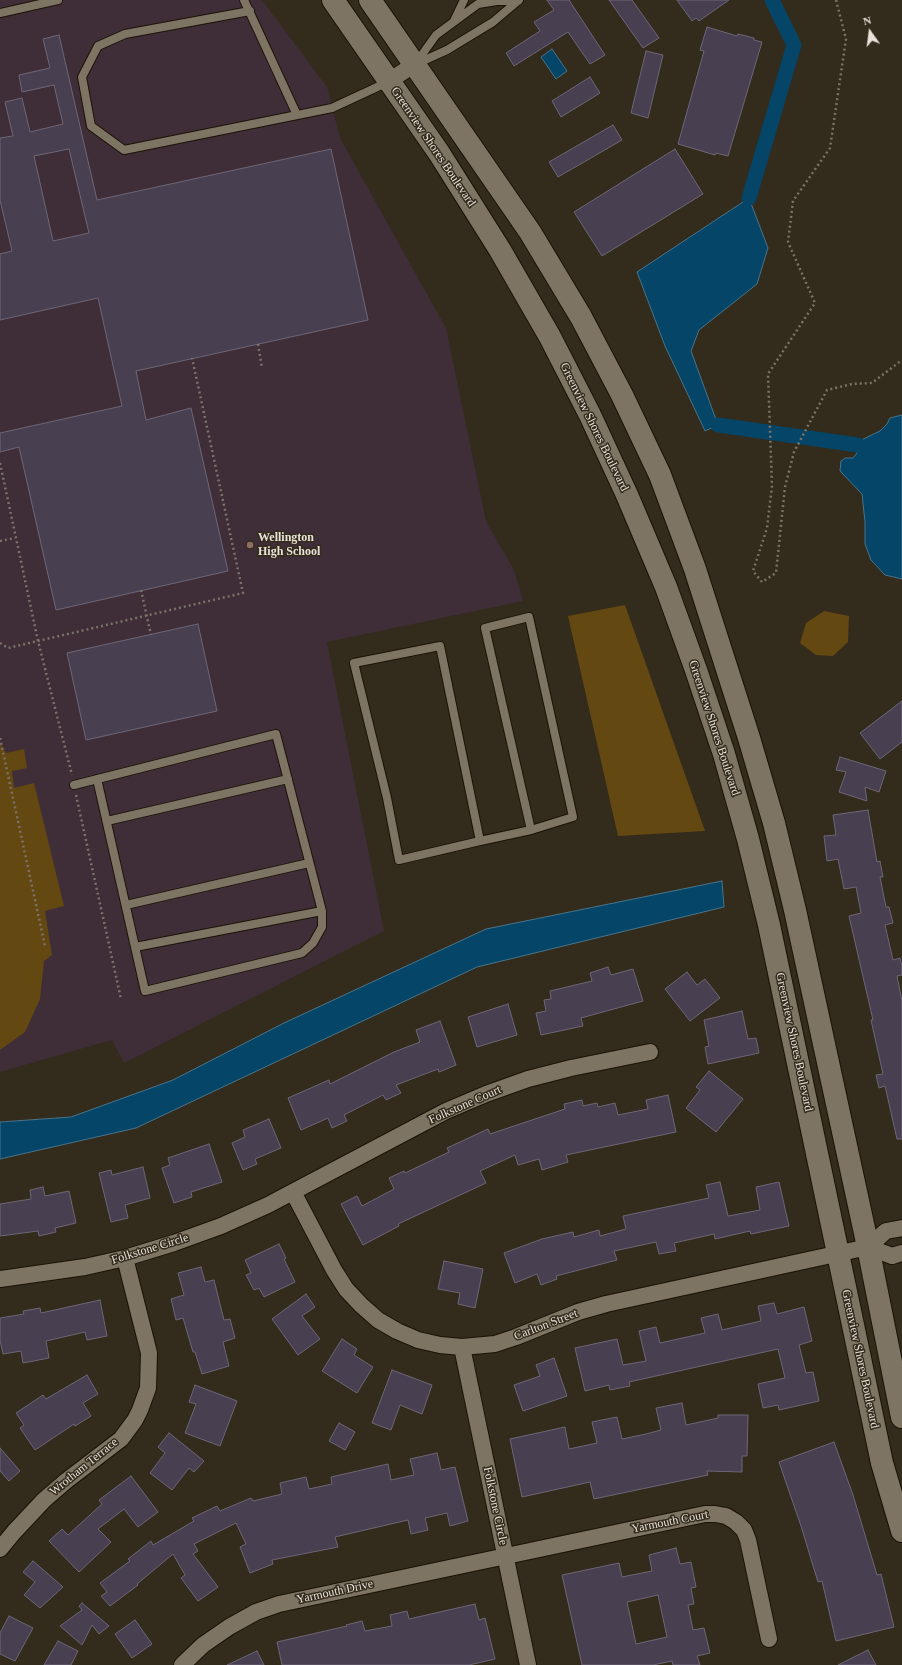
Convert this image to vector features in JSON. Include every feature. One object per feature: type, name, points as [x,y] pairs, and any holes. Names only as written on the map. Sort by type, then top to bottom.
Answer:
[{"type":"street","name":"Greenview Shores Boulevard","points":[[333,0],[439,153],[496,243],[550,336],[590,415],[624,488],[666,587],[699,677],[724,754],[748,839],[769,925],[882,1463],[902,1531]]},
{"type":"street","points":[[370,0],[530,232],[581,316],[660,474],[697,576],[749,738],[774,823],[795,910],[868,1247],[902,1417]]},
{"type":"street","points":[[389,81],[415,64]]},
{"type":"street","name":"Folkstone Court","points":[[293,1192],[446,1111],[486,1094],[528,1079],[571,1068],[650,1052]]},
{"type":"street","name":"Carlton Street","points":[[293,1192],[334,1270],[346,1289],[361,1305],[378,1320],[397,1331],[418,1340],[440,1345],[462,1347],[495,1344],[578,1312],[606,1304],[868,1247]]},
{"type":"street","name":"Folkstone Circle","points":[[0,1279],[48,1273],[125,1258],[174,1243],[221,1226],[293,1192]]},
{"type":"street","points":[[868,1247],[886,1231],[902,1228]]},
{"type":"street","points":[[868,1247],[892,1256],[902,1253]]},
{"type":"street","name":"Wrotham Terrace","points":[[0,1549],[44,1500],[120,1439],[135,1420],[140,1410],[148,1388],[149,1354],[125,1258]]},
{"type":"street","name":"Folkstone Circle","points":[[462,1347],[528,1665]]},
{"type":"street","name":"Yarmouth Court","points":[[505,1556],[705,1514],[726,1516],[736,1522],[744,1530],[748,1540],[769,1639]]},
{"type":"street","name":"Yarmouth Drive","points":[[182,1665],[203,1645],[229,1627],[256,1612],[279,1604],[505,1556]]},
{"type":"lane","points":[[0,13],[58,0]]},
{"type":"lane","points":[[244,0],[297,115]]},
{"type":"lane","points":[[453,22],[464,0]]},
{"type":"lane","points":[[415,64],[436,35],[478,4],[496,1],[519,1]]},
{"type":"lane","points":[[415,64],[447,50],[493,22],[519,1]]},
{"type":"lane","points":[[250,11],[126,34],[98,46],[82,77],[91,126],[124,150],[332,108],[389,81]]},
{"type":"lane","points":[[480,841],[440,646],[354,663],[387,798],[399,860],[531,830],[574,817],[529,617],[485,628],[531,830]]},
{"type":"lane","points":[[74,785],[97,779],[276,734],[322,910],[322,927],[314,943],[302,953],[145,991],[97,779]]},
{"type":"lane","points":[[107,821],[288,780]]},
{"type":"lane","points":[[126,905],[309,863]]},
{"type":"lane","points":[[136,948],[322,910]]},
{"type":"path","points":[[836,0],[846,39],[830,148],[794,201],[788,242],[815,303],[768,374],[768,423],[772,486],[767,528],[753,571],[762,582],[776,573],[785,487],[794,452],[827,390],[852,384],[872,383],[902,360]]},
{"type":"path","points":[[258,344],[262,368]]},
{"type":"path","points":[[0,643],[8,648],[243,593],[192,358]]},
{"type":"path","points":[[0,463],[38,641],[74,785],[121,999]]},
{"type":"path","points":[[0,541],[15,538]]},
{"type":"path","points":[[142,590],[151,634]]},
{"type":"path","points":[[0,738],[45,946]]},
{"type":"shaded area","name":"Wellington High School","points":[[0,0],[262,0],[327,87],[340,138],[446,328],[486,521],[514,570],[523,601],[327,642],[384,931],[124,1063],[112,1040],[0,1072]]},
{"type":"shaded area","points":[[625,605],[705,831],[618,836],[568,616]]},
{"type":"shaded area","points":[[824,611],[849,616],[848,642],[833,656],[816,655],[800,643],[806,623]]},
{"type":"shaded area","points":[[0,743],[6,753],[24,749],[27,768],[12,771],[14,788],[34,783],[64,906],[45,911],[52,955],[44,961],[40,999],[25,1032],[0,1050]]},
{"type":"water","points":[[552,49],[567,71],[556,79],[541,57]]},
{"type":"water","points":[[749,198],[768,248],[757,284],[699,330],[691,351],[718,425],[705,431],[665,346],[637,272]]},
{"type":"water","points":[[902,415],[902,579],[885,575],[871,560],[865,544],[865,522],[862,494],[840,471],[841,461],[845,458],[853,458],[857,453],[857,442],[880,431],[887,424],[890,418]]},
{"type":"water","points":[[722,881],[724,907],[477,967],[136,1128],[0,1159],[0,1122],[71,1117],[173,1080],[284,1023],[486,929]]},
{"type":"building","points":[[547,0],[569,0],[605,55],[590,64],[568,32],[514,66],[506,53],[540,31],[534,22],[554,10]]},
{"type":"building","points":[[609,0],[632,0],[659,38],[643,48]]},
{"type":"building","points":[[677,0],[729,0],[699,21],[696,18],[692,21]]},
{"type":"building","points":[[707,27],[737,36],[738,34],[754,38],[754,40],[762,42],[728,156],[716,153],[715,155],[678,144],[704,51],[700,50]]},
{"type":"building","points":[[59,35],[97,200],[331,149],[368,320],[136,371],[146,420],[191,408],[228,571],[56,610],[19,447],[0,452],[0,433],[122,406],[98,298],[0,320],[0,254],[12,251],[0,200],[0,138],[13,136],[5,102],[22,98],[30,132],[63,124],[54,85],[22,92],[19,75],[50,68],[43,39]],"holes":[[[69,149],[89,233],[53,241],[34,156]]]},
{"type":"building","points":[[646,51],[663,55],[648,118],[631,113]]},
{"type":"building","points":[[590,77],[600,93],[561,117],[552,101]]},
{"type":"building","points":[[613,125],[622,140],[558,177],[549,162]]},
{"type":"building","points":[[675,149],[703,194],[602,256],[574,212]]},
{"type":"building","points":[[198,624],[217,711],[86,740],[67,653]]},
{"type":"building","points":[[902,701],[902,742],[880,759],[860,733]]},
{"type":"building","points":[[840,757],[886,771],[879,792],[865,787],[867,801],[839,792],[846,772],[836,770]]},
{"type":"building","points":[[868,810],[877,862],[880,861],[883,877],[880,877],[886,907],[889,907],[893,923],[885,925],[893,960],[900,958],[902,966],[902,975],[897,976],[902,1001],[902,1139],[897,1139],[885,1086],[879,1088],[876,1075],[883,1074],[871,1020],[873,1020],[849,916],[861,913],[856,887],[844,889],[838,859],[827,861],[824,836],[836,835],[833,815]]},
{"type":"building","points":[[608,967],[611,975],[633,969],[643,1001],[581,1018],[583,1026],[541,1035],[536,1013],[546,1011],[544,1000],[551,999],[550,991],[592,981],[590,973]]},
{"type":"building","points":[[687,972],[697,985],[705,979],[720,998],[690,1021],[665,989]]},
{"type":"building","points":[[508,1004],[517,1035],[477,1047],[468,1017]]},
{"type":"building","points":[[742,1011],[748,1039],[756,1038],[759,1053],[708,1064],[705,1047],[709,1046],[704,1020]]},
{"type":"building","points":[[440,1021],[456,1065],[439,1072],[438,1069],[396,1085],[401,1093],[386,1100],[383,1095],[344,1115],[347,1121],[332,1128],[328,1118],[301,1130],[288,1098],[329,1080],[330,1084],[394,1052],[420,1042],[416,1030]]},
{"type":"building","points":[[709,1071],[743,1099],[716,1132],[686,1108],[700,1090],[696,1087]]},
{"type":"building","points":[[668,1095],[676,1132],[566,1155],[568,1162],[542,1170],[539,1159],[518,1165],[515,1155],[480,1171],[486,1183],[398,1224],[399,1226],[363,1245],[341,1204],[357,1196],[362,1206],[394,1189],[389,1178],[404,1171],[405,1173],[449,1152],[447,1148],[488,1129],[490,1134],[565,1109],[564,1104],[582,1100],[583,1106],[597,1103],[598,1107],[615,1103],[618,1115],[648,1109],[646,1100]]},
{"type":"building","points":[[269,1119],[281,1148],[255,1159],[257,1164],[243,1170],[232,1143],[245,1137],[243,1130]]},
{"type":"building","points":[[209,1144],[222,1182],[191,1192],[192,1197],[174,1203],[162,1168],[170,1165],[168,1158]]},
{"type":"building","points":[[143,1167],[150,1198],[125,1205],[128,1218],[111,1222],[99,1173],[111,1170],[112,1175]]},
{"type":"building","points":[[720,1182],[728,1216],[760,1210],[756,1187],[779,1182],[789,1226],[751,1234],[750,1231],[715,1239],[714,1234],[674,1243],[676,1251],[659,1254],[656,1242],[614,1251],[617,1260],[556,1276],[557,1279],[541,1285],[537,1274],[515,1283],[504,1253],[542,1239],[573,1232],[574,1237],[599,1230],[600,1236],[626,1229],[623,1216],[709,1198],[706,1185]]},
{"type":"building","points":[[43,1187],[45,1196],[69,1191],[76,1223],[55,1228],[56,1232],[39,1236],[38,1231],[0,1236],[0,1204],[31,1199],[30,1190]]},
{"type":"building","points":[[279,1244],[286,1258],[284,1259],[295,1282],[264,1297],[259,1288],[254,1290],[246,1275],[251,1273],[245,1260]]},
{"type":"building","points":[[444,1261],[483,1269],[475,1308],[458,1304],[460,1293],[438,1289]]},
{"type":"building","points":[[201,1267],[205,1282],[214,1280],[224,1320],[230,1319],[235,1338],[223,1342],[229,1366],[202,1374],[195,1352],[193,1352],[183,1318],[176,1320],[171,1299],[184,1295],[178,1273]]},
{"type":"building","points":[[306,1294],[315,1307],[302,1316],[320,1339],[298,1355],[272,1319]]},
{"type":"building","points":[[100,1300],[107,1336],[87,1340],[85,1332],[46,1341],[49,1358],[23,1363],[21,1351],[3,1354],[0,1340],[0,1318],[24,1314],[23,1311],[40,1308],[41,1313]]},
{"type":"building","points":[[774,1303],[777,1314],[804,1307],[812,1341],[799,1345],[806,1373],[813,1372],[819,1401],[779,1410],[778,1405],[763,1408],[758,1384],[785,1378],[778,1349],[629,1382],[630,1386],[610,1390],[609,1385],[585,1391],[575,1348],[617,1339],[623,1365],[646,1361],[639,1331],[656,1327],[660,1343],[705,1333],[701,1318],[718,1314],[722,1330],[761,1321],[758,1306]]},
{"type":"building","points":[[342,1339],[357,1349],[354,1355],[373,1367],[357,1393],[322,1371]]},
{"type":"building","points":[[554,1358],[567,1396],[523,1411],[514,1385],[540,1376],[536,1365]]},
{"type":"building","points":[[392,1370],[432,1385],[422,1414],[400,1405],[391,1430],[372,1423]]},
{"type":"building","points":[[87,1375],[98,1394],[83,1403],[91,1416],[75,1426],[74,1424],[35,1450],[20,1428],[24,1425],[16,1413],[43,1395],[46,1399]]},
{"type":"building","points":[[195,1385],[237,1401],[220,1446],[185,1433],[196,1404],[189,1402]]},
{"type":"building","points":[[682,1403],[686,1425],[718,1418],[718,1415],[748,1415],[747,1456],[742,1456],[742,1472],[707,1471],[708,1475],[594,1499],[590,1482],[522,1497],[510,1439],[565,1427],[569,1449],[597,1443],[592,1422],[617,1417],[622,1439],[646,1434],[661,1430],[656,1408]]},
{"type":"building","points":[[339,1423],[355,1432],[345,1450],[329,1441]]},
{"type":"building","points":[[169,1433],[204,1461],[194,1472],[189,1468],[172,1490],[150,1473],[165,1453],[158,1447]]},
{"type":"building","points":[[834,1442],[853,1495],[877,1575],[881,1574],[894,1627],[836,1641],[822,1581],[818,1582],[779,1462]]},
{"type":"building","points":[[0,1448],[20,1471],[9,1481],[0,1471]]},
{"type":"building","points":[[437,1453],[441,1470],[455,1467],[468,1521],[450,1526],[447,1513],[425,1518],[428,1530],[411,1534],[408,1520],[335,1537],[338,1547],[272,1560],[273,1564],[250,1573],[240,1547],[246,1544],[236,1523],[194,1544],[198,1551],[193,1554],[218,1587],[198,1601],[181,1578],[185,1575],[173,1554],[137,1584],[138,1585],[110,1606],[101,1596],[107,1592],[100,1583],[130,1561],[128,1559],[151,1541],[153,1545],[194,1521],[192,1518],[217,1506],[220,1511],[251,1498],[253,1501],[282,1494],[280,1483],[306,1477],[309,1489],[332,1484],[331,1477],[388,1464],[391,1480],[414,1475],[410,1459]]},
{"type":"building","points":[[131,1476],[158,1512],[138,1527],[124,1509],[98,1529],[111,1542],[79,1572],[49,1541],[62,1529],[68,1535],[102,1504],[99,1500]]},
{"type":"building","points":[[676,1548],[680,1564],[691,1562],[696,1587],[691,1588],[694,1604],[688,1605],[693,1630],[704,1628],[710,1653],[697,1656],[700,1665],[673,1665],[672,1661],[653,1665],[582,1665],[562,1575],[619,1563],[622,1577],[652,1571],[649,1555]],"holes":[[[658,1595],[667,1637],[636,1644],[627,1602]]]},
{"type":"building","points":[[33,1561],[63,1587],[40,1608],[24,1595],[35,1582],[23,1572]]},
{"type":"building","points":[[82,1603],[109,1626],[99,1634],[92,1625],[82,1645],[60,1626],[82,1610],[79,1606]]},
{"type":"building","points":[[475,1604],[479,1620],[485,1618],[495,1659],[469,1665],[282,1665],[277,1642],[347,1626],[346,1625],[362,1621],[365,1631],[392,1626],[390,1615],[407,1611],[409,1619]]},
{"type":"building","points":[[9,1616],[33,1628],[15,1661],[0,1654],[0,1633]]},
{"type":"building","points":[[135,1620],[152,1644],[132,1658],[115,1634]]},
{"type":"building","points":[[58,1641],[78,1651],[71,1665],[44,1665]]},
{"type":"building","points":[[868,1650],[876,1665],[838,1665]]},
{"type":"building","points":[[257,1651],[264,1665],[227,1665]]},
{"type":"waterway","points":[[749,198],[794,45],[772,0]]},
{"type":"waterway","points":[[718,425],[858,445]]},
{"type":"place","name":"Wellington High School","points":[[250,545]]}]
